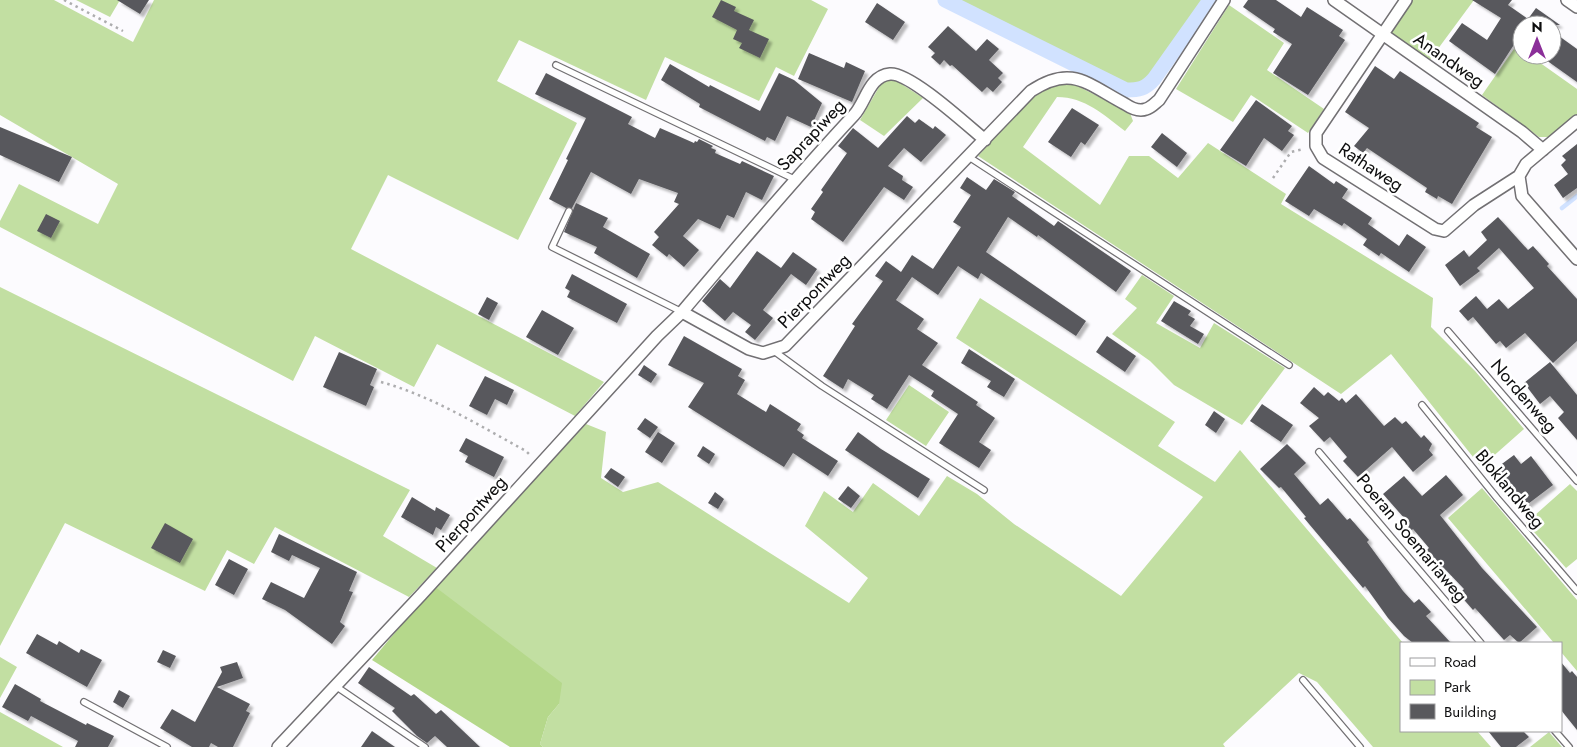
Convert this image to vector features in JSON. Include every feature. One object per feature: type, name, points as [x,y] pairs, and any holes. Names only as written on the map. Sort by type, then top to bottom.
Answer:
[{"type":"street","name":"Pierpontweg","points":[[278,747],[334,685],[421,596],[539,464],[682,312],[749,349],[763,353],[785,346],[1031,91],[1048,80],[1076,77],[1135,110],[1147,109],[1159,100],[1224,0]]},
{"type":"street","name":"Anandweg","points":[[1334,0],[1381,35],[1522,132],[1543,150]]},
{"type":"street","name":"Rathaweg","points":[[1406,0],[1316,133],[1316,146],[1323,158],[1435,229],[1444,231],[1474,205],[1519,176]]},
{"type":"street","points":[[1567,0],[1577,7]]},
{"type":"street","name":"Saprapiweg","points":[[682,312],[794,179],[860,108],[872,85],[885,75],[899,75],[911,82],[985,140]]},
{"type":"street","points":[[1577,121],[1526,164],[1519,176],[1522,196],[1577,259]]},
{"type":"lane","points":[[556,65],[794,179]]},
{"type":"lane","points":[[969,157],[1289,365]]},
{"type":"lane","points":[[569,210],[552,247],[682,312]]},
{"type":"lane","name":"Nordenweg","points":[[1448,331],[1577,481]]},
{"type":"lane","points":[[774,351],[822,386],[984,490]]},
{"type":"lane","name":"Bloklandweg","points":[[1422,405],[1497,498],[1577,591]]},
{"type":"lane","name":"Poeran Soemariaweg","points":[[1319,452],[1480,642]]},
{"type":"lane","points":[[1303,680],[1360,747]]},
{"type":"lane","points":[[334,685],[425,747]]},
{"type":"lane","points":[[84,702],[167,747]]},
{"type":"lane","points":[[1556,732],[1569,747]]},
{"type":"path","points":[[64,0],[123,31]]},
{"type":"path","points":[[1273,178],[1291,152],[1316,146]]},
{"type":"path","points":[[381,382],[410,391],[468,420],[526,451],[539,464]]},
{"type":"green space","points":[[0,0],[54,0],[133,42],[154,0],[811,0],[828,9],[794,76],[776,67],[759,101],[665,57],[646,100],[519,40],[497,81],[577,123],[518,240],[388,175],[351,249],[604,382],[575,416],[437,344],[414,387],[315,336],[293,381],[0,227],[0,221],[19,184],[98,224],[118,184],[0,115]]},
{"type":"green space","points":[[76,0],[120,0],[110,17]]},
{"type":"green space","points":[[945,0],[1210,0],[1154,79],[1142,88],[1126,90]]},
{"type":"green space","points":[[1412,0],[1474,0],[1429,61],[1388,31]]},
{"type":"green space","points":[[1229,5],[1284,43],[1267,70],[1324,109],[1308,133],[1251,95],[1233,122],[1176,89]]},
{"type":"green space","points":[[1512,52],[1512,65],[1543,65],[1577,89],[1577,114],[1548,137],[1539,137],[1482,95]]},
{"type":"green space","points":[[894,79],[923,98],[884,136],[860,120],[882,82]]},
{"type":"green space","points":[[1070,82],[1130,113],[1133,121],[1125,131],[1094,108],[1076,100],[1057,97],[1023,147],[1100,205],[1129,156],[1149,156],[1178,178],[1208,143],[1286,194],[1281,204],[1433,298],[1431,327],[1475,371],[1524,429],[1481,467],[1391,354],[1341,394],[978,156],[1035,93],[1052,83]]},
{"type":"green space","points":[[1142,275],[1174,296],[1156,323],[1200,348],[1214,323],[1285,368],[1242,425],[1174,385],[1150,361],[1112,334],[1137,308],[1125,299]]},
{"type":"green space","points":[[0,287],[410,490],[383,536],[437,568],[409,597],[275,527],[254,564],[227,550],[205,591],[65,523],[0,646]]},
{"type":"green space","points":[[980,298],[1175,422],[1158,446],[1215,482],[1240,450],[1402,642],[1400,642],[1400,732],[1478,732],[1491,747],[1373,747],[1317,682],[1299,673],[1223,744],[1225,747],[543,747],[540,744],[548,717],[559,704],[434,586],[586,424],[606,432],[601,478],[623,492],[658,482],[849,603],[868,578],[805,526],[824,491],[853,512],[873,483],[919,516],[947,476],[977,494],[1014,524],[1121,596],[1203,497],[956,338]]},
{"type":"green space","points":[[909,385],[949,412],[926,446],[886,420]]},
{"type":"green space","points":[[1570,484],[1577,491],[1577,559],[1566,568],[1526,523]]},
{"type":"green space","points":[[1482,488],[1577,600],[1577,671],[1562,653],[1562,642],[1553,642],[1448,518]]},
{"type":"green space","points":[[434,586],[562,683],[559,704],[548,717],[540,744],[543,747],[510,747],[372,660]]},
{"type":"green space","points":[[0,657],[17,667],[0,698]]},
{"type":"green space","points":[[0,712],[63,747],[0,747]]},
{"type":"green space","points":[[1549,732],[1562,747],[1530,747]]},
{"type":"building","points":[[117,0],[149,0],[140,14]]},
{"type":"building","points":[[721,0],[736,7],[734,11],[754,20],[749,30],[769,39],[760,58],[739,48],[742,43],[733,39],[737,30],[712,17]]},
{"type":"building","points":[[1248,0],[1276,0],[1301,17],[1307,7],[1343,30],[1339,36],[1345,40],[1308,95],[1273,73],[1292,44],[1273,32],[1275,29],[1243,7]]},
{"type":"building","points":[[1472,0],[1512,0],[1508,5],[1522,15],[1512,15],[1512,48],[1495,74],[1449,41],[1462,23],[1487,40],[1501,18]]},
{"type":"building","points":[[877,3],[905,22],[893,40],[865,22]]},
{"type":"building","points":[[1536,8],[1546,15],[1531,15]]},
{"type":"building","points":[[948,26],[976,51],[987,39],[999,49],[989,60],[1003,73],[998,78],[1002,82],[993,92],[987,87],[982,92],[952,65],[950,66],[944,60],[940,65],[931,57],[935,53],[928,47]]},
{"type":"building","points":[[1562,38],[1577,49],[1577,82],[1553,65],[1562,65]]},
{"type":"building","points":[[809,53],[844,68],[846,62],[865,71],[852,102],[798,79]]},
{"type":"building","points":[[670,64],[709,87],[710,85],[760,111],[779,73],[794,80],[822,103],[811,127],[787,116],[775,141],[767,137],[765,141],[699,107],[700,104],[661,80]]},
{"type":"building","points":[[1375,66],[1394,79],[1400,71],[1479,123],[1476,127],[1492,137],[1452,204],[1438,196],[1437,199],[1425,192],[1427,188],[1367,148],[1363,153],[1354,146],[1369,128],[1345,112]]},
{"type":"building","points":[[546,73],[632,117],[628,124],[655,138],[660,128],[694,143],[699,139],[713,146],[711,148],[716,150],[715,153],[740,164],[742,161],[774,176],[762,200],[746,192],[734,218],[727,215],[720,229],[698,219],[683,236],[699,250],[684,267],[669,254],[667,257],[652,245],[659,237],[654,232],[679,204],[674,202],[678,193],[639,179],[631,194],[591,172],[572,208],[566,208],[549,199],[586,118],[535,94]]},
{"type":"building","points":[[1256,100],[1292,126],[1288,131],[1294,135],[1282,151],[1264,138],[1246,166],[1220,150]]},
{"type":"building","points":[[1072,108],[1099,125],[1085,145],[1081,142],[1071,157],[1048,142]]},
{"type":"building","points":[[907,116],[915,123],[919,119],[933,129],[935,126],[946,135],[921,162],[904,148],[888,166],[903,176],[902,180],[913,187],[904,200],[884,187],[843,242],[811,219],[815,212],[811,209],[823,192],[821,190],[847,153],[838,146],[853,128],[878,148]]},
{"type":"building","points":[[0,127],[72,157],[59,182],[0,155]]},
{"type":"building","points":[[1162,133],[1187,153],[1177,167],[1151,147]]},
{"type":"building","points":[[1577,144],[1577,188],[1563,198],[1554,185],[1568,174],[1561,165],[1566,160],[1562,156]]},
{"type":"building","points":[[1309,166],[1334,184],[1336,181],[1348,189],[1342,198],[1372,218],[1368,224],[1399,246],[1407,234],[1426,247],[1409,272],[1381,253],[1379,256],[1363,245],[1367,239],[1344,223],[1342,226],[1314,209],[1309,216],[1285,201]]},
{"type":"building","points":[[967,177],[986,190],[994,179],[1015,192],[1012,196],[1054,226],[1058,221],[1131,271],[1116,292],[1038,235],[1037,237],[1008,217],[986,252],[1086,321],[1076,336],[981,273],[978,279],[958,266],[938,295],[912,277],[896,300],[924,319],[917,329],[938,343],[922,365],[978,402],[976,405],[995,418],[979,442],[991,450],[979,468],[939,443],[958,414],[931,396],[934,391],[909,375],[887,409],[871,399],[874,395],[848,379],[843,389],[823,376],[855,326],[852,324],[883,281],[875,276],[886,261],[901,272],[912,255],[933,269],[961,227],[953,222],[971,195],[960,188]]},
{"type":"building","points":[[576,203],[608,218],[603,227],[650,254],[637,278],[594,253],[597,247],[564,232]]},
{"type":"building","points":[[46,214],[60,221],[51,238],[37,231]]},
{"type":"building","points":[[1498,217],[1528,250],[1533,246],[1549,264],[1547,266],[1577,299],[1577,341],[1553,363],[1525,333],[1506,348],[1500,341],[1496,344],[1473,317],[1468,321],[1459,311],[1476,296],[1487,309],[1499,299],[1508,309],[1534,288],[1499,248],[1477,268],[1480,271],[1460,286],[1445,265],[1464,250],[1469,257],[1487,240],[1481,232]]},
{"type":"building","points":[[757,251],[781,268],[793,252],[817,269],[806,285],[791,274],[763,310],[773,318],[755,340],[745,332],[751,325],[733,312],[725,321],[702,301],[720,279],[730,288]]},
{"type":"building","points":[[572,274],[627,304],[617,323],[567,297],[570,291],[565,288]]},
{"type":"building","points":[[487,297],[498,303],[489,320],[478,314]]},
{"type":"building","points":[[1174,301],[1191,311],[1188,315],[1195,319],[1190,326],[1204,334],[1198,344],[1161,321]]},
{"type":"building","points":[[542,310],[574,328],[558,355],[526,337]]},
{"type":"building","points":[[684,336],[742,369],[738,376],[745,380],[737,394],[766,412],[770,404],[801,424],[797,430],[804,435],[802,438],[838,461],[828,476],[793,453],[784,467],[688,407],[704,383],[668,365]]},
{"type":"building","points":[[1107,336],[1136,356],[1125,372],[1096,352]]},
{"type":"building","points":[[969,349],[1015,379],[1004,397],[987,387],[991,381],[961,363]]},
{"type":"building","points":[[339,352],[377,369],[370,385],[374,387],[366,406],[323,387]]},
{"type":"building","points":[[1550,362],[1577,395],[1577,440],[1558,418],[1564,412],[1550,396],[1540,404],[1524,383]]},
{"type":"building","points":[[644,365],[657,374],[651,383],[638,375]]},
{"type":"building","points":[[485,376],[514,390],[507,405],[495,399],[487,415],[469,406]]},
{"type":"building","points":[[1314,387],[1324,396],[1328,392],[1339,401],[1342,398],[1346,403],[1356,394],[1384,426],[1395,417],[1402,424],[1406,421],[1421,438],[1424,435],[1432,444],[1429,450],[1433,455],[1413,472],[1392,447],[1358,477],[1343,461],[1347,457],[1330,437],[1324,442],[1309,426],[1319,418],[1300,403]]},
{"type":"building","points":[[1262,404],[1293,425],[1281,442],[1250,421]]},
{"type":"building","points":[[1214,411],[1225,419],[1216,433],[1205,425]]},
{"type":"building","points":[[645,418],[658,427],[650,438],[637,429]]},
{"type":"building","points":[[658,432],[675,443],[662,463],[645,452]]},
{"type":"building","points":[[858,432],[881,449],[930,479],[918,498],[845,450]]},
{"type":"building","points":[[466,438],[504,457],[494,477],[465,462],[468,456],[459,451]]},
{"type":"building","points":[[1287,444],[1306,463],[1294,474],[1320,505],[1328,498],[1347,520],[1350,518],[1369,540],[1367,542],[1403,591],[1414,603],[1419,599],[1431,612],[1426,616],[1450,642],[1412,642],[1404,636],[1388,618],[1365,586],[1363,588],[1304,518],[1306,517],[1281,487],[1279,488],[1260,469]]},
{"type":"building","points":[[703,446],[715,454],[709,464],[697,456]]},
{"type":"building","points":[[1514,455],[1521,464],[1531,456],[1553,485],[1524,507],[1495,469]]},
{"type":"building","points":[[611,468],[625,477],[618,487],[604,477]]},
{"type":"building","points":[[1446,475],[1463,495],[1440,515],[1482,568],[1537,627],[1520,642],[1510,635],[1504,640],[1475,608],[1473,610],[1459,594],[1464,589],[1442,566],[1439,568],[1425,551],[1429,548],[1413,529],[1411,531],[1402,521],[1405,519],[1383,494],[1404,476],[1422,496]]},
{"type":"building","points":[[848,486],[860,496],[851,508],[838,499]]},
{"type":"building","points":[[715,492],[724,499],[718,509],[708,503]]},
{"type":"building","points":[[412,497],[435,511],[436,507],[450,515],[441,530],[436,527],[433,535],[401,517]]},
{"type":"building","points":[[165,523],[193,539],[180,563],[151,548]]},
{"type":"building","points":[[279,534],[357,572],[349,591],[353,592],[340,622],[345,626],[332,644],[285,610],[262,599],[271,582],[304,598],[320,568],[292,555],[289,561],[271,552]]},
{"type":"building","points":[[229,559],[248,569],[234,595],[215,585]]},
{"type":"building","points":[[37,634],[57,645],[59,641],[79,653],[81,649],[102,660],[87,687],[26,653]]},
{"type":"building","points":[[163,650],[176,656],[170,668],[157,662]]},
{"type":"building","points":[[237,662],[243,678],[217,687],[250,704],[246,711],[250,713],[233,747],[218,747],[211,743],[209,747],[192,747],[160,728],[172,709],[195,722],[222,672],[220,667]]},
{"type":"building","points":[[1562,663],[1570,673],[1572,671],[1577,677],[1577,730],[1562,711]]},
{"type":"building","points":[[369,667],[411,696],[414,694],[436,714],[441,710],[480,747],[447,747],[435,736],[427,743],[417,736],[392,711],[395,708],[358,683]]},
{"type":"building","points":[[15,684],[41,699],[40,701],[86,725],[87,723],[114,736],[108,747],[75,747],[78,741],[31,716],[28,721],[2,707]]},
{"type":"building","points":[[119,690],[130,696],[123,708],[113,702]]},
{"type":"building","points":[[372,731],[395,747],[361,747]]},
{"type":"building","points":[[1489,732],[1524,732],[1529,737],[1516,747],[1501,747]]},
{"type":"waterway","points":[[945,0],[1126,90],[1142,88],[1154,79],[1210,0]]},
{"type":"waterway","points":[[1562,208],[1577,196]]}]
